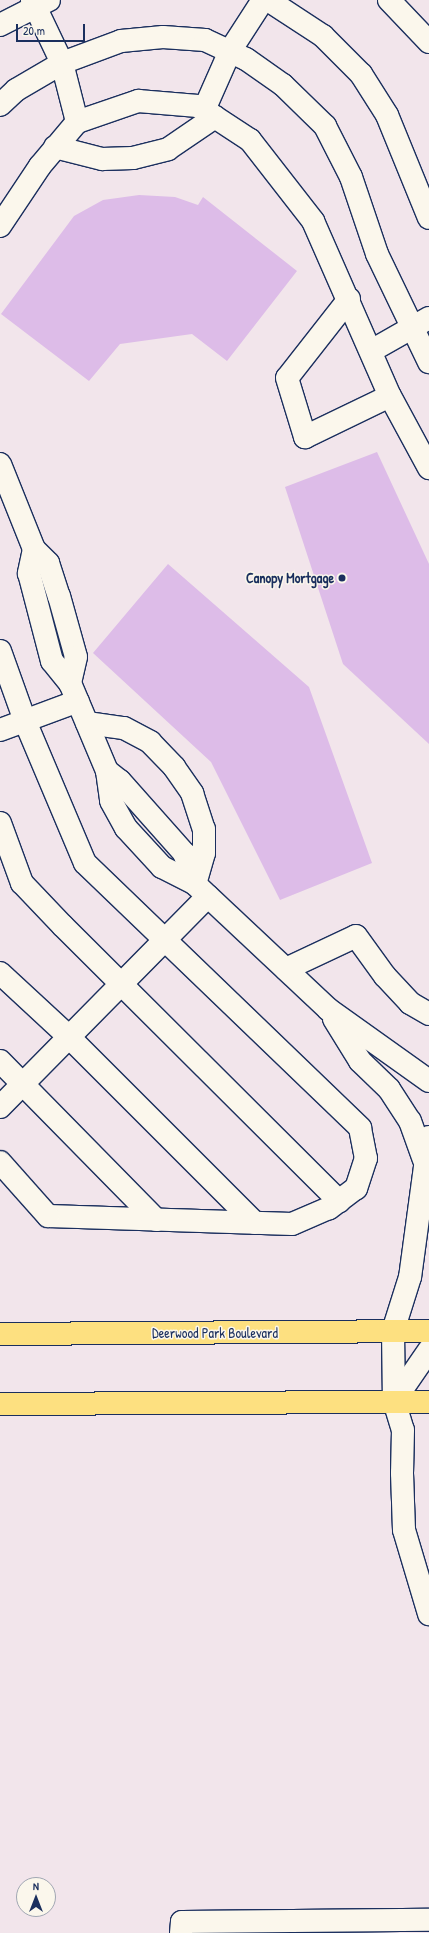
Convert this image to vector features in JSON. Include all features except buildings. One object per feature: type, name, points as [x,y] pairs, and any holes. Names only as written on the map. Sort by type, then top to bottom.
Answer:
[{"type":"main road","name":"Deerwood Park Boulevard","points":[[0,1334],[429,1331]]},
{"type":"main road","points":[[0,1404],[429,1402]]},
{"type":"lane","points":[[56,148],[102,159],[133,158],[168,149],[210,114],[230,51],[263,0]]},
{"type":"lane","points":[[268,0],[323,36],[361,74],[387,115],[429,218]]},
{"type":"lane","points":[[390,0],[429,42]]},
{"type":"lane","points":[[0,25],[38,2],[62,63],[76,122]]},
{"type":"lane","points":[[0,105],[16,90],[62,63],[121,41],[163,38],[205,40],[246,59],[283,85],[325,126],[351,178],[377,254],[420,322],[429,362]]},
{"type":"lane","points":[[0,226],[76,122],[138,101],[198,106],[250,140],[313,221],[349,299],[390,396],[429,468]]},
{"type":"lane","points":[[349,299],[287,378],[305,437],[390,396]]},
{"type":"lane","points":[[371,351],[420,322]]},
{"type":"lane","points":[[0,464],[34,549],[48,563],[76,657],[74,692],[107,771],[120,781],[184,853],[202,890],[328,1009],[428,1078]]},
{"type":"lane","points":[[0,651],[25,721],[84,863],[166,939],[360,1128],[366,1158],[356,1188],[329,1208],[292,1224],[48,1216],[0,1162]]},
{"type":"lane","points":[[0,730],[25,721],[74,692]]},
{"type":"lane","points":[[0,1107],[166,939],[202,890],[204,829],[192,792],[174,767],[150,742],[124,728],[87,722]]},
{"type":"lane","points":[[0,822],[22,883],[339,1201]]},
{"type":"lane","points":[[286,970],[356,936],[385,976],[410,1003],[429,1014]]},
{"type":"lane","points":[[0,973],[69,1037],[255,1223]]},
{"type":"lane","points":[[328,1009],[360,1061],[389,1089],[410,1121],[424,1161]]},
{"type":"lane","points":[[0,1061],[156,1220]]},
{"type":"lane","points":[[429,1137],[424,1161],[410,1277],[393,1331],[394,1402],[404,1430],[402,1473],[404,1530],[429,1614]]},
{"type":"lane","points":[[394,1402],[429,1350]]},
{"type":"lane","points":[[182,1933],[182,1922],[429,1920]]},
{"type":"shaded area","points":[[0,0],[429,0],[429,1933],[0,1933]]},
{"type":"place","name":"Canopy Mortgage","points":[[342,578]]}]
